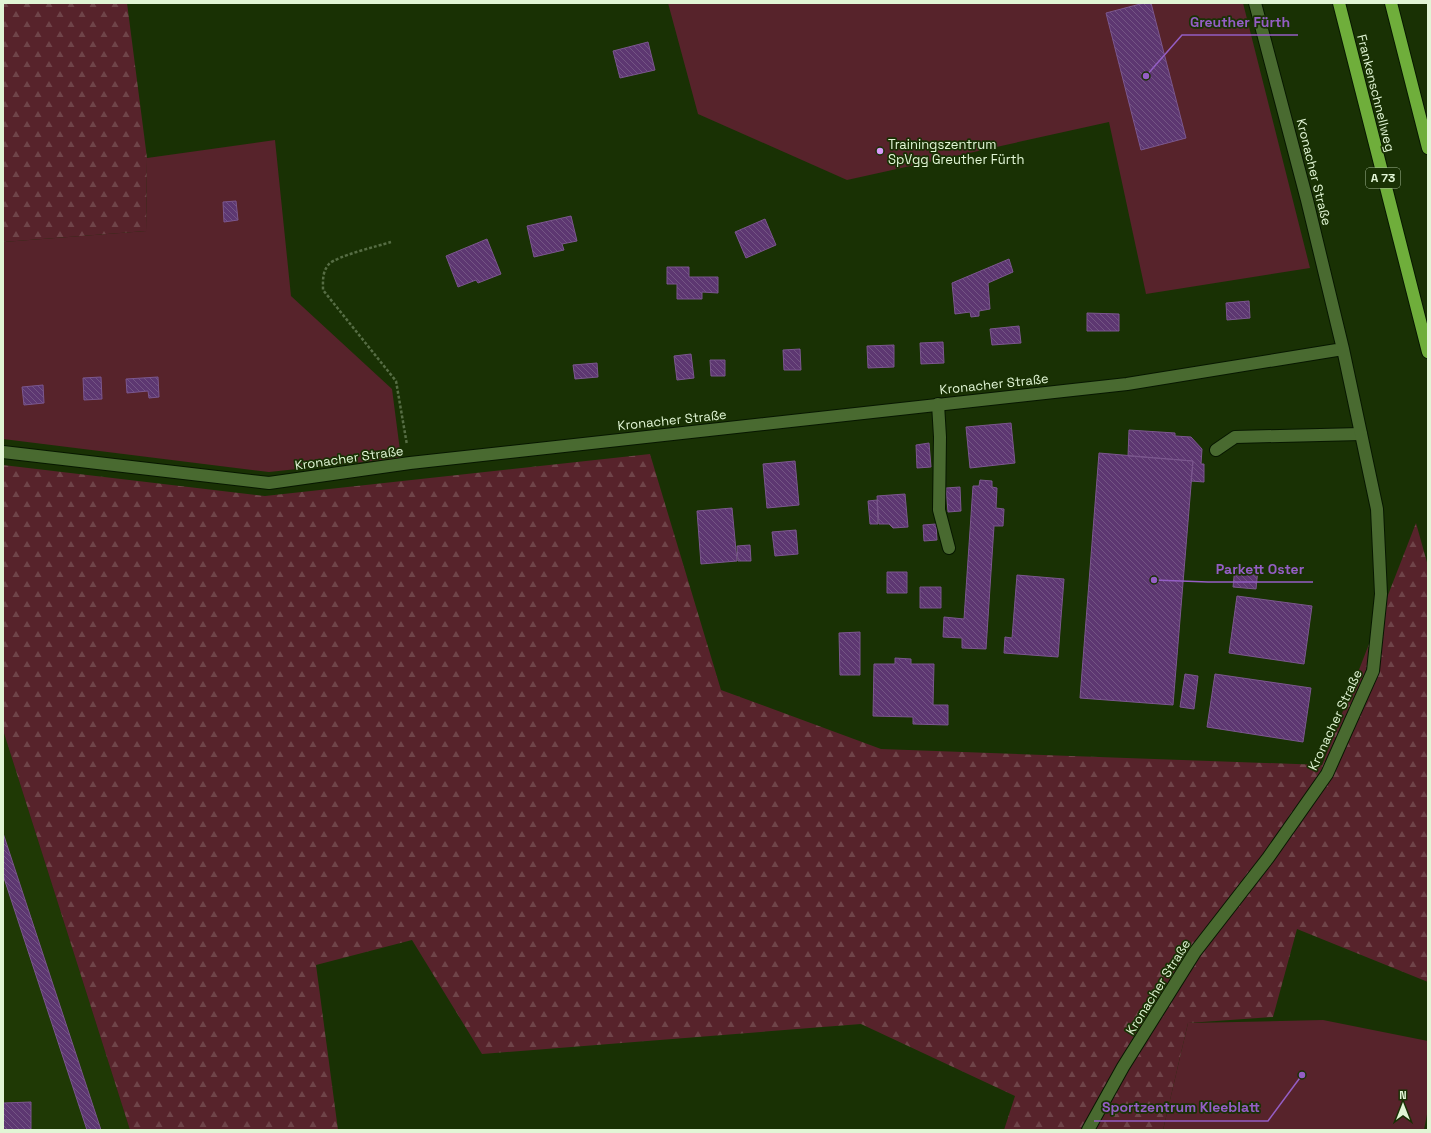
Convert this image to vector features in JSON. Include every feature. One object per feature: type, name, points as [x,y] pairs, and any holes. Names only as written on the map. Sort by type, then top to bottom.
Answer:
[{"type":"highway","name":"Frankenschnellweg","points":[[1339,3],[1428,352]]},
{"type":"highway","points":[[1391,3],[1428,148]]},
{"type":"street","name":"Kronacher Straße","points":[[1088,1130],[1124,1067],[1195,952],[1268,858],[1327,774],[1373,671],[1381,594],[1377,509],[1343,349],[1307,200],[1255,3]]},
{"type":"street","name":"Kronacher Straße","points":[[3,452],[270,483],[410,463],[1127,384],[1343,349]]},
{"type":"street","points":[[938,404],[940,437],[940,510],[949,548]]},
{"type":"street","points":[[1216,450],[1236,437],[1361,434]]},
{"type":"path","points":[[391,242],[338,259],[329,264],[322,277],[323,290],[396,381],[410,463]]},
{"type":"shaded area","points":[[3,730],[130,1130],[3,1130]]},
{"type":"green space","points":[[3,3],[127,3],[147,158],[146,231],[3,242]]},
{"type":"green space","name":"Trainingszentrum SpVgg Greuther Fürth","points":[[668,3],[1243,3],[1310,268],[1146,294],[1109,122],[847,180],[698,114]]},
{"type":"green space","points":[[275,140],[291,296],[392,389],[401,458],[269,472],[3,439],[3,242],[146,231],[147,158]]},
{"type":"green space","points":[[650,454],[721,690],[881,749],[1322,765],[1416,523],[1428,566],[1428,982],[1297,929],[1273,1017],[1188,1023],[1163,1130],[1004,1130],[1015,1096],[861,1024],[482,1054],[412,940],[316,965],[338,1130],[130,1130],[3,730],[3,465],[265,496]]},
{"type":"green space","points":[[1323,1020],[1428,1041],[1428,1109],[1424,1130],[1163,1130],[1188,1023]]},
{"type":"building","points":[[1144,3],[1151,3],[1186,138],[1141,150],[1106,13]]},
{"type":"building","points":[[648,42],[655,70],[620,78],[613,51]]},
{"type":"building","points":[[236,201],[238,220],[224,222],[223,202]]},
{"type":"building","points":[[571,216],[577,241],[562,244],[564,250],[534,257],[527,226]]},
{"type":"building","points":[[765,219],[776,245],[746,258],[735,232]]},
{"type":"building","points":[[487,239],[501,274],[478,283],[476,280],[458,287],[446,256]]},
{"type":"building","points":[[1009,259],[1013,272],[988,283],[990,309],[979,311],[979,316],[971,317],[970,312],[955,314],[952,283]]},
{"type":"building","points":[[667,267],[689,267],[689,277],[718,277],[718,293],[702,292],[702,299],[677,299],[677,284],[667,284]]},
{"type":"building","points":[[1249,301],[1250,318],[1227,320],[1226,303]]},
{"type":"building","points":[[1087,313],[1119,314],[1119,331],[1087,331]]},
{"type":"building","points":[[1019,326],[1021,343],[992,345],[990,329]]},
{"type":"building","points":[[943,342],[944,363],[921,364],[920,343]]},
{"type":"building","points":[[894,345],[894,367],[868,368],[867,346]]},
{"type":"building","points":[[800,349],[801,370],[784,370],[783,350]]},
{"type":"building","points":[[691,354],[694,378],[677,380],[674,356]]},
{"type":"building","points":[[710,360],[725,360],[725,376],[711,376]]},
{"type":"building","points":[[597,363],[598,377],[575,379],[573,365]]},
{"type":"building","points":[[101,377],[102,399],[84,400],[83,378]]},
{"type":"building","points":[[158,377],[159,397],[149,398],[148,391],[127,393],[126,379]]},
{"type":"building","points":[[43,385],[44,403],[24,405],[22,387]]},
{"type":"building","points":[[1011,423],[1015,463],[970,468],[966,427]]},
{"type":"building","points":[[1129,430],[1175,433],[1175,436],[1191,437],[1202,449],[1201,464],[1204,464],[1204,482],[1191,481],[1193,461],[1128,456]]},
{"type":"building","points":[[929,443],[931,467],[917,468],[916,445]]},
{"type":"building","points":[[1099,453],[1193,461],[1173,705],[1080,698]]},
{"type":"building","points":[[795,461],[799,505],[767,508],[763,464]]},
{"type":"building","points":[[980,480],[992,481],[992,487],[997,488],[996,508],[1004,509],[1003,526],[994,526],[986,649],[962,648],[962,638],[943,637],[944,617],[964,619],[973,486],[979,486]]},
{"type":"building","points":[[960,487],[961,511],[948,512],[946,488]]},
{"type":"building","points":[[905,494],[908,527],[893,528],[889,524],[879,524],[877,496]]},
{"type":"building","points":[[877,500],[878,524],[870,524],[868,501]]},
{"type":"building","points":[[732,508],[737,561],[701,564],[697,511]]},
{"type":"building","points":[[936,524],[937,540],[924,541],[923,525]]},
{"type":"building","points":[[796,530],[798,554],[775,556],[772,532]]},
{"type":"building","points":[[750,545],[751,561],[738,561],[737,546]]},
{"type":"building","points":[[1235,567],[1258,569],[1256,589],[1233,587]]},
{"type":"building","points":[[887,572],[907,572],[907,593],[887,593]]},
{"type":"building","points":[[1017,575],[1064,579],[1058,657],[1004,653],[1005,637],[1012,638]]},
{"type":"building","points":[[920,587],[941,587],[941,608],[920,608]]},
{"type":"building","points":[[1237,596],[1312,606],[1304,664],[1229,653]]},
{"type":"building","points":[[860,632],[860,675],[840,675],[839,633]]},
{"type":"building","points":[[895,658],[911,659],[911,664],[934,664],[933,705],[948,705],[948,725],[913,724],[913,717],[873,716],[874,664],[895,664]]},
{"type":"building","points":[[1185,674],[1198,676],[1194,709],[1180,707]]},
{"type":"building","points":[[1215,674],[1311,688],[1303,742],[1207,727]]},
{"type":"building","points":[[3,833],[101,1130],[87,1130],[3,875]]},
{"type":"building","points":[[31,1102],[31,1130],[3,1130],[3,1103]]},
{"type":"place","name":"Greuther Fürth","points":[[1146,76]]},
{"type":"place","name":"Trainingszentrum SpVgg Greuther Fürth","points":[[880,151]]},
{"type":"place","name":"Parkett Oster","points":[[1154,580]]},
{"type":"place","name":"Sportzentrum Kleeblatt","points":[[1302,1075]]}]
